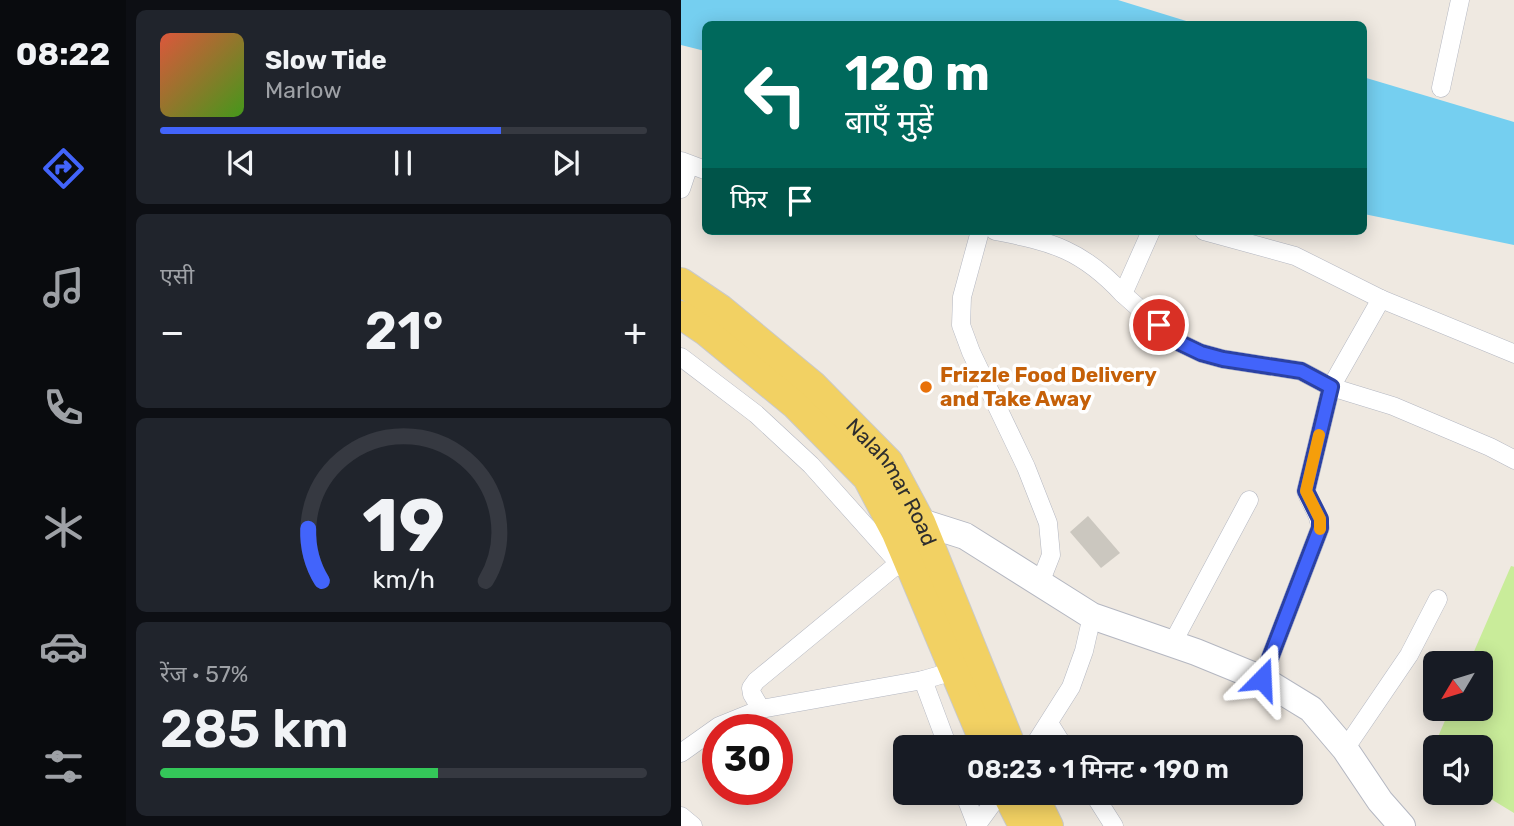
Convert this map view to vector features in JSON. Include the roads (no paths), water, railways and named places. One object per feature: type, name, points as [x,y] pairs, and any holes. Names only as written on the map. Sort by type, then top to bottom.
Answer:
[{"type":"main road","name":"Nalahmar Road","points":[[681,283],[721,309],[813,385],[889,462],[908,528],[918,585],[981,735]]},
{"type":"main road","name":"Nalahmar Road","points":[[681,315],[705,331],[795,405],[867,478],[908,528],[1006,735]]},
{"type":"main road","points":[[1012,805],[1023,826]]},
{"type":"main road","points":[[1039,805],[1049,826]]},
{"type":"street","points":[[1441,88],[1460,0]]},
{"type":"street","points":[[681,189],[692,165]]},
{"type":"street","points":[[979,235],[962,297],[961,325],[970,352],[1026,467],[1048,523],[1051,555],[1040,583]]},
{"type":"street","points":[[1015,235],[1045,241],[1082,258],[1104,273],[1123,294],[1176,341],[1201,353],[1301,371],[1331,387],[1393,406],[1514,460]]},
{"type":"street","points":[[1123,294],[1149,235]]},
{"type":"street","points":[[1219,235],[1295,256],[1381,299],[1514,354]]},
{"type":"street","points":[[1262,679],[1320,528],[1320,519],[1306,491],[1331,387],[1381,299]]},
{"type":"street","points":[[681,357],[756,414],[811,465],[918,585]]},
{"type":"street","points":[[1172,644],[1249,500]]},
{"type":"street","points":[[908,528],[965,536],[1092,616],[1262,679],[1310,709],[1345,749],[1395,823]]},
{"type":"street","points":[[761,709],[752,694],[751,688],[756,681],[899,563]]},
{"type":"street","points":[[1345,749],[1410,655],[1438,599]]},
{"type":"street","points":[[1041,735],[1071,687],[1084,651],[1092,616]]},
{"type":"street","points":[[681,753],[719,726],[761,709],[923,680],[954,671]]},
{"type":"street","points":[[923,680],[944,735]]},
{"type":"street","points":[[1049,723],[1056,735]]},
{"type":"street","points":[[968,805],[976,826]]},
{"type":"street","points":[[976,826],[991,805]]},
{"type":"street","points":[[1101,805],[1114,826]]},
{"type":"street","points":[[681,816],[693,826]]},
{"type":"water","points":[[681,0],[1118,0],[1186,21],[702,21],[702,50],[681,45]]},
{"type":"water","points":[[1367,78],[1514,122],[1514,245],[1367,215]]},
{"type":"place","name":"Frizzle Food Delivery and Take Away","points":[[926,387]]}]
